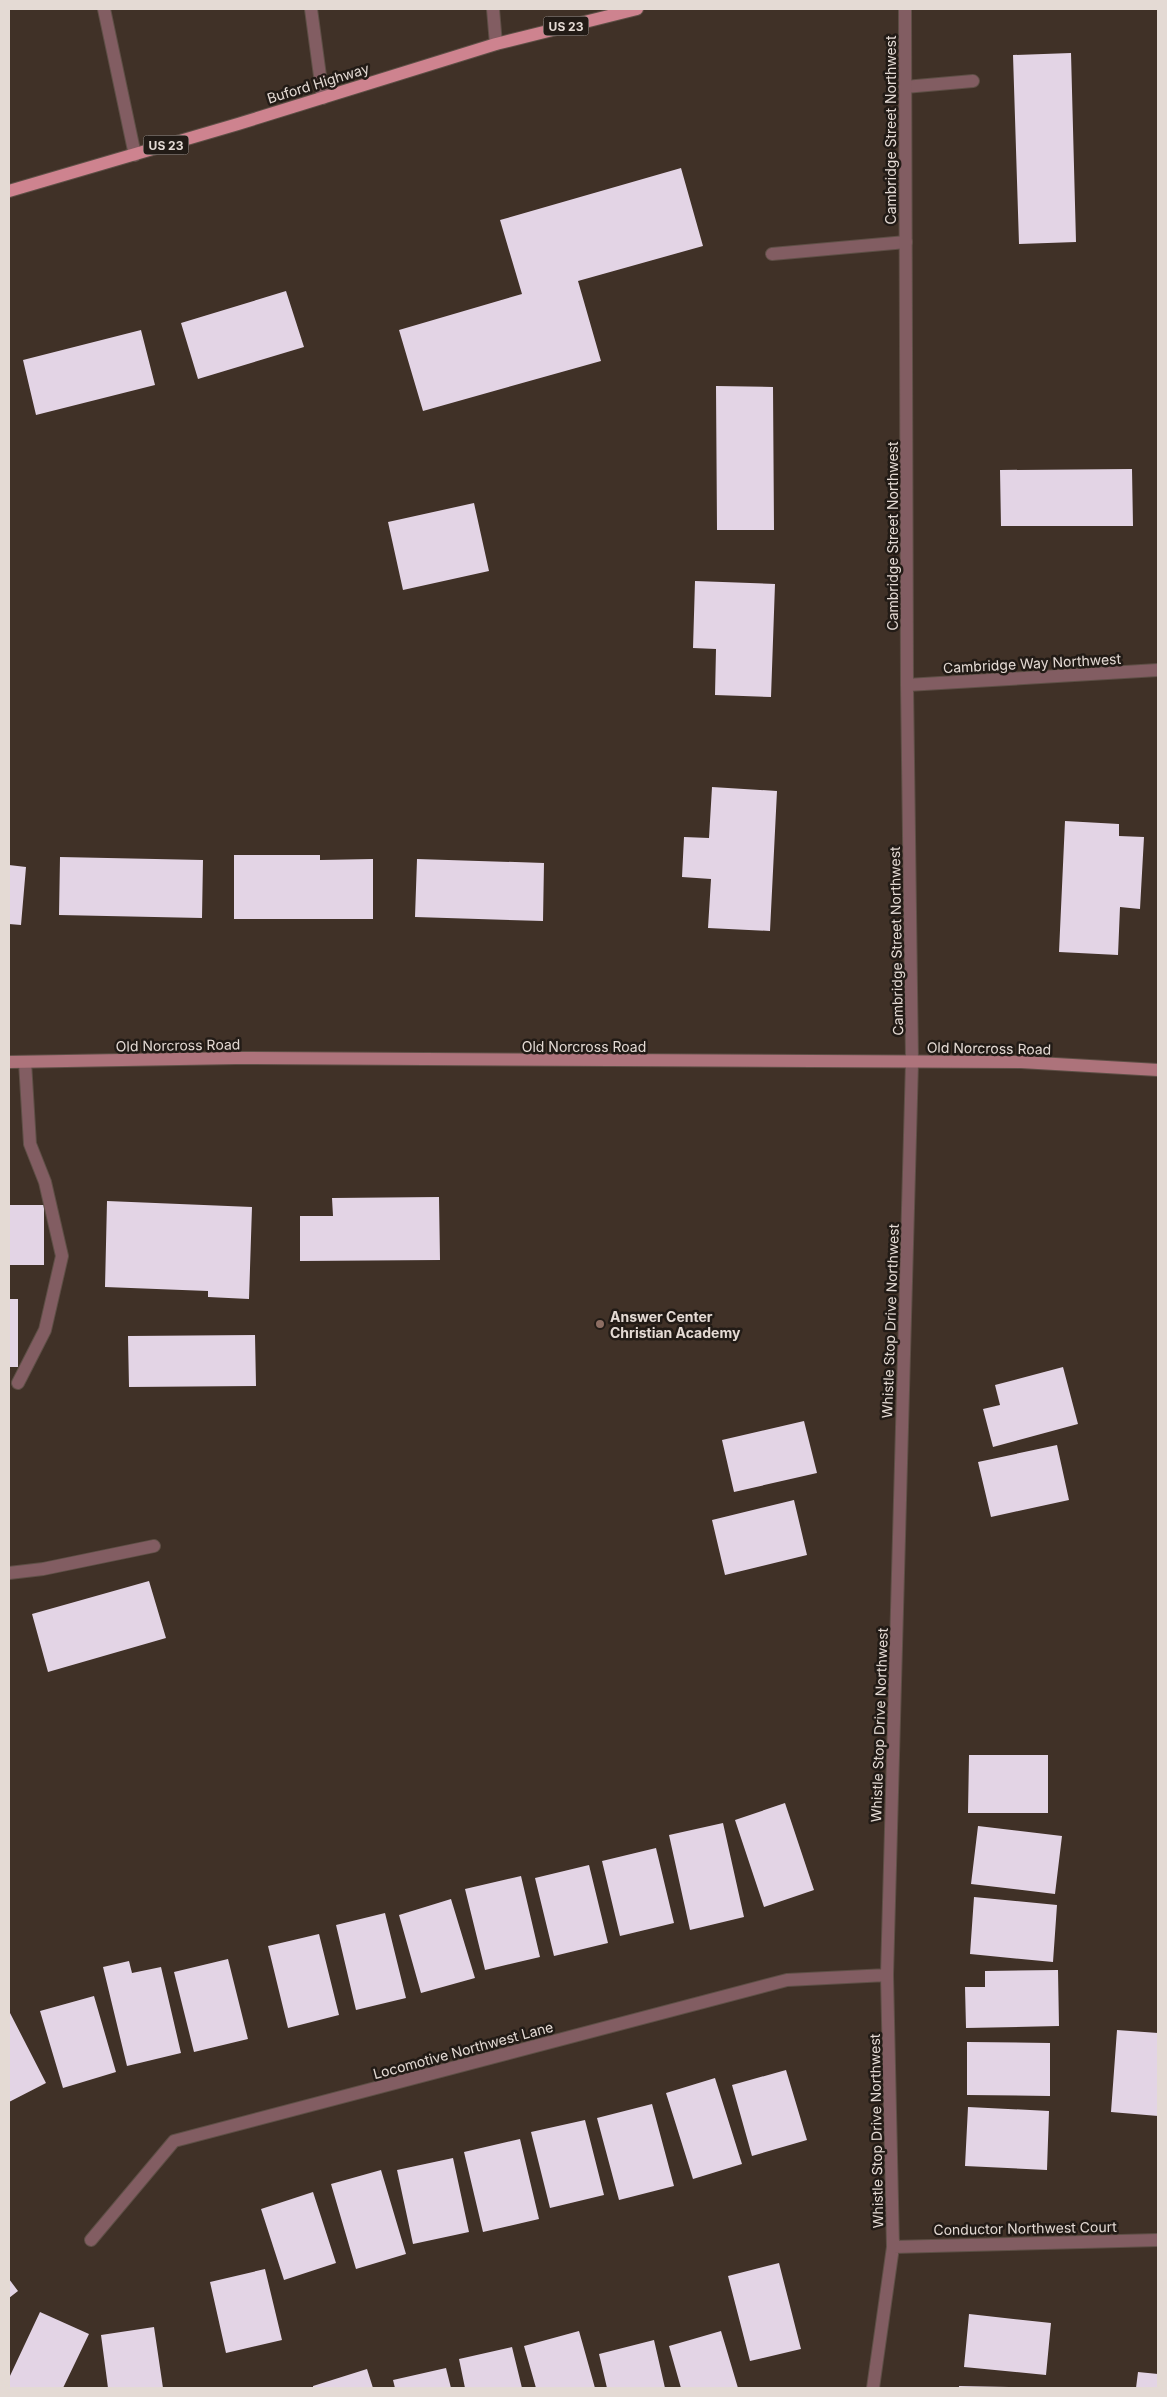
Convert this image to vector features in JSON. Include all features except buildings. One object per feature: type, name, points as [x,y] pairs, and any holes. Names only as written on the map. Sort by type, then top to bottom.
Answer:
[{"type":"main road","name":"Buford Highway","points":[[9,190],[135,155],[496,44],[637,9]]},
{"type":"street","points":[[104,9],[135,155]]},
{"type":"street","points":[[311,9],[323,98]]},
{"type":"street","points":[[493,9],[496,44]]},
{"type":"street","name":"Cambridge Street Northwest","points":[[905,9],[907,685],[912,1062]]},
{"type":"street","points":[[905,87],[973,81]]},
{"type":"street","points":[[772,254],[906,242]]},
{"type":"street","name":"Cambridge Way Northwest","points":[[907,685],[1158,670]]},
{"type":"street","name":"Old Norcross Road","points":[[9,1062],[236,1058],[1021,1062],[1158,1070]]},
{"type":"street","points":[[18,1383],[45,1330],[62,1256],[45,1182],[30,1144],[25,1062]]},
{"type":"street","name":"Whistle Stop Drive Northwest","points":[[873,2388],[893,2246],[887,1975],[912,1062]]},
{"type":"street","points":[[9,1573],[43,1569],[154,1546]]},
{"type":"street","name":"Locomotive Northwest Lane","points":[[91,2240],[174,2141],[787,1980],[887,1975]]},
{"type":"street","name":"Conductor Northwest Court","points":[[893,2246],[1158,2240]]},
{"type":"place","name":"Answer Center Christian Academy","points":[[600,1324]]}]
